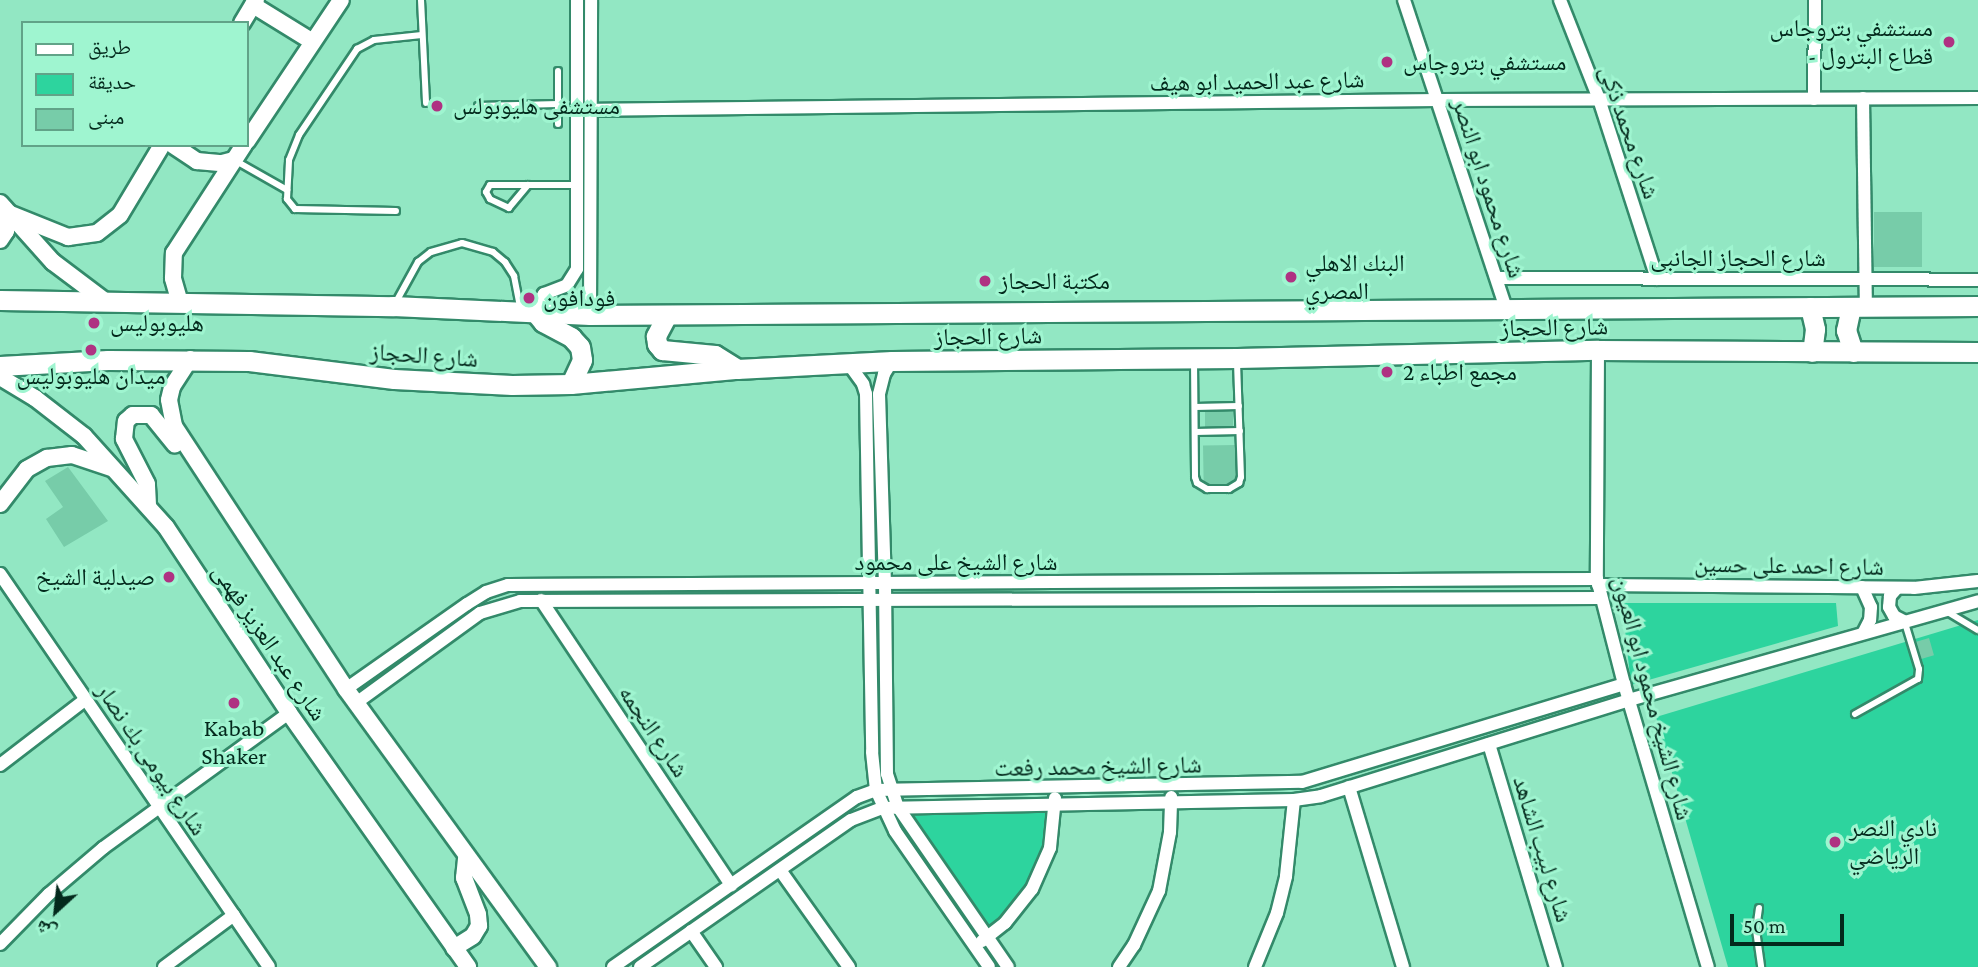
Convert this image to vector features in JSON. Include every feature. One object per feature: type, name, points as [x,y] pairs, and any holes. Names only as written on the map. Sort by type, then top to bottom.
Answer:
[{"type":"main road","points":[[248,139],[341,0]]},
{"type":"main road","points":[[243,21],[252,2],[313,42]]},
{"type":"main road","points":[[4,208],[68,237],[97,233],[120,215],[161,147]]},
{"type":"main road","points":[[176,147],[197,160],[222,163],[234,160]]},
{"type":"main road","points":[[180,303],[173,278],[174,253],[242,147]]},
{"type":"main road","points":[[0,240],[6,231],[4,208]]},
{"type":"main road","points":[[4,208],[53,262],[106,302]]},
{"type":"main road","name":"شارع الحجاز","points":[[0,300],[393,306],[590,315],[1978,306]]},
{"type":"main road","points":[[1810,307],[1815,329],[1812,352]]},
{"type":"main road","points":[[1853,352],[1846,330],[1858,307]]},
{"type":"main road","points":[[527,311],[571,337],[580,347],[582,360],[572,384]]},
{"type":"main road","points":[[667,315],[656,335],[657,344],[662,350],[715,355],[737,369]]},
{"type":"main road","name":"شارع الحجاز","points":[[0,366],[190,359],[249,361],[453,383],[572,384],[737,369],[892,361],[1237,358],[1598,349],[1978,352]]},
{"type":"main road","name":"شارع عبد العزيز فهمى","points":[[190,359],[172,387],[170,413],[195,462],[346,689],[466,858],[548,967]]},
{"type":"main road","name":"شارع عبد العزيز فهمى","points":[[0,377],[35,398],[84,436],[148,505],[289,713],[468,967]]},
{"type":"main road","points":[[148,505],[147,484],[124,439],[126,421],[133,415],[151,415],[177,449],[195,462]]},
{"type":"main road","points":[[0,504],[27,469],[55,455],[87,458],[120,472]]},
{"type":"main road","points":[[454,948],[473,936],[479,926],[478,914],[464,878],[466,858]]},
{"type":"street","points":[[577,0],[586,110],[590,315]]},
{"type":"street","points":[[527,311],[544,294],[567,285],[576,273],[578,185],[586,110],[591,0]]},
{"type":"street","name":"شارع محمود ابو النصر","points":[[1404,0],[1506,309]]},
{"type":"street","name":"شارع محمد ذكى","points":[[1560,0],[1599,99],[1657,279]]},
{"type":"street","points":[[1814,99],[1815,0]]},
{"type":"street","points":[[1858,307],[1866,279],[1863,98]]},
{"type":"street","name":"شارع عبد الحميد ابو هيف","points":[[586,110],[1438,100],[1978,98]]},
{"type":"street","name":"شارع الحجاز الجانبى","points":[[1497,278],[1978,280]]},
{"type":"street","name":"شارع الشيخ محمود ابو العيون","points":[[1598,349],[1598,582],[1624,684],[1708,967]]},
{"type":"street","points":[[892,361],[884,374],[879,394],[886,584],[885,752],[890,790],[898,807],[1008,967]]},
{"type":"street","points":[[848,363],[863,384],[866,394],[872,752],[876,790],[883,808],[989,967]]},
{"type":"street","name":"شارع بيومى بك نصار","points":[[0,574],[269,967]]},
{"type":"street","name":"شارع احمد على حسين","points":[[1598,582],[1897,587],[1978,581]]},
{"type":"street","name":"شارع الشيخ على محمود","points":[[346,689],[467,604],[486,592],[508,585],[1598,582]]},
{"type":"street","points":[[1862,587],[1871,607],[1870,620],[1864,632]]},
{"type":"street","points":[[1897,587],[1890,596],[1889,607],[1894,616],[1904,621]]},
{"type":"street","name":"شارع الشيخ على محمود","points":[[356,703],[480,613],[509,603],[541,600],[1601,598]]},
{"type":"street","name":"شارع النجمه","points":[[541,600],[731,885]]},
{"type":"street","points":[[1629,700],[1978,601]]},
{"type":"street","name":"شارع الشيخ محمد رفعت","points":[[613,967],[858,797],[876,790],[1284,785],[1320,779],[1624,684]]},
{"type":"street","points":[[0,765],[86,699]]},
{"type":"street","name":"شارع الشيخ محمد رفعت","points":[[640,967],[851,820],[883,808],[1294,800],[1349,788],[1629,700]]},
{"type":"street","points":[[0,944],[49,894],[94,856],[289,713]]},
{"type":"street","name":"شارع لبيب الشاهد","points":[[1489,744],[1556,967]]},
{"type":"street","points":[[1119,967],[1138,936],[1158,891],[1170,832],[1170,786]]},
{"type":"street","points":[[974,946],[988,937],[1020,907],[1042,869],[1049,848],[1055,804],[1054,788]]},
{"type":"street","points":[[1349,788],[1403,967]]},
{"type":"street","points":[[1255,967],[1277,913],[1286,876],[1294,800]]},
{"type":"street","points":[[780,870],[849,967]]},
{"type":"street","points":[[164,967],[234,915]]},
{"type":"street","points":[[691,932],[716,967]]},
{"type":"lane","points":[[421,0],[426,103]]},
{"type":"lane","points":[[396,211],[302,211],[290,205],[287,190],[289,160],[295,143],[357,49],[374,40],[422,35]]},
{"type":"lane","points":[[558,71],[558,124]]},
{"type":"lane","points":[[478,106],[586,110]]},
{"type":"lane","points":[[234,160],[287,190]]},
{"type":"lane","points":[[527,185],[509,208],[490,199],[486,192],[490,185],[527,185],[578,185]]},
{"type":"lane","points":[[393,306],[418,262],[438,249],[461,243],[485,248],[505,262],[514,276],[527,311]]},
{"type":"lane","points":[[1194,358],[1197,483],[1207,489],[1229,489],[1239,483],[1241,477],[1237,358]]},
{"type":"lane","points":[[1195,407],[1239,406]]},
{"type":"lane","points":[[1195,432],[1240,431]]},
{"type":"lane","points":[[1944,610],[1978,630]]},
{"type":"lane","points":[[1855,714],[1915,684],[1918,679],[1919,669],[1904,621]]},
{"type":"lane","points":[[1759,908],[1756,930],[1761,967]]},
{"type":"green space","points":[[1622,603],[1836,603],[1838,626],[1631,685]]},
{"type":"green space","name":"نادي النصر الرياضي","points":[[1978,620],[1978,967],[1728,967],[1656,717]]},
{"type":"green space","points":[[1055,804],[1042,869],[988,937],[898,807]]},
{"type":"building","points":[[1874,212],[1922,212],[1922,267],[1874,267]]},
{"type":"building","points":[[1205,411],[1233,411],[1233,427],[1205,427]]},
{"type":"building","points":[[1236,445],[1237,485],[1204,486],[1203,446]]},
{"type":"building","points":[[68,467],[108,521],[64,547],[46,519],[63,507],[45,481]]},
{"type":"building","points":[[1929,638],[1934,655],[1920,659],[1915,642]]},
{"type":"place","name":"مستشفي بتروجاس - قطاع البترول","points":[[1949,42]]},
{"type":"place","name":"مستشفي بتروجاس","points":[[1387,62]]},
{"type":"place","name":"مستشفى هليوبولس","points":[[437,106]]},
{"type":"place","name":"البنك الاهلي المصري","points":[[1291,277]]},
{"type":"place","name":"مكتبة الحجاز","points":[[985,281]]},
{"type":"place","name":"فودافون","points":[[529,298]]},
{"type":"place","name":"هليوبوليس","points":[[94,323]]},
{"type":"place","name":"ميدان هليوبوليس","points":[[91,350]]},
{"type":"place","name":"مجمع اطباء 2","points":[[1387,372]]},
{"type":"place","name":"صيدلية الشيخ","points":[[169,577]]},
{"type":"place","name":"Kabab Shaker","points":[[234,703]]},
{"type":"place","name":"نادي النصر الرياضي","points":[[1835,842]]}]
